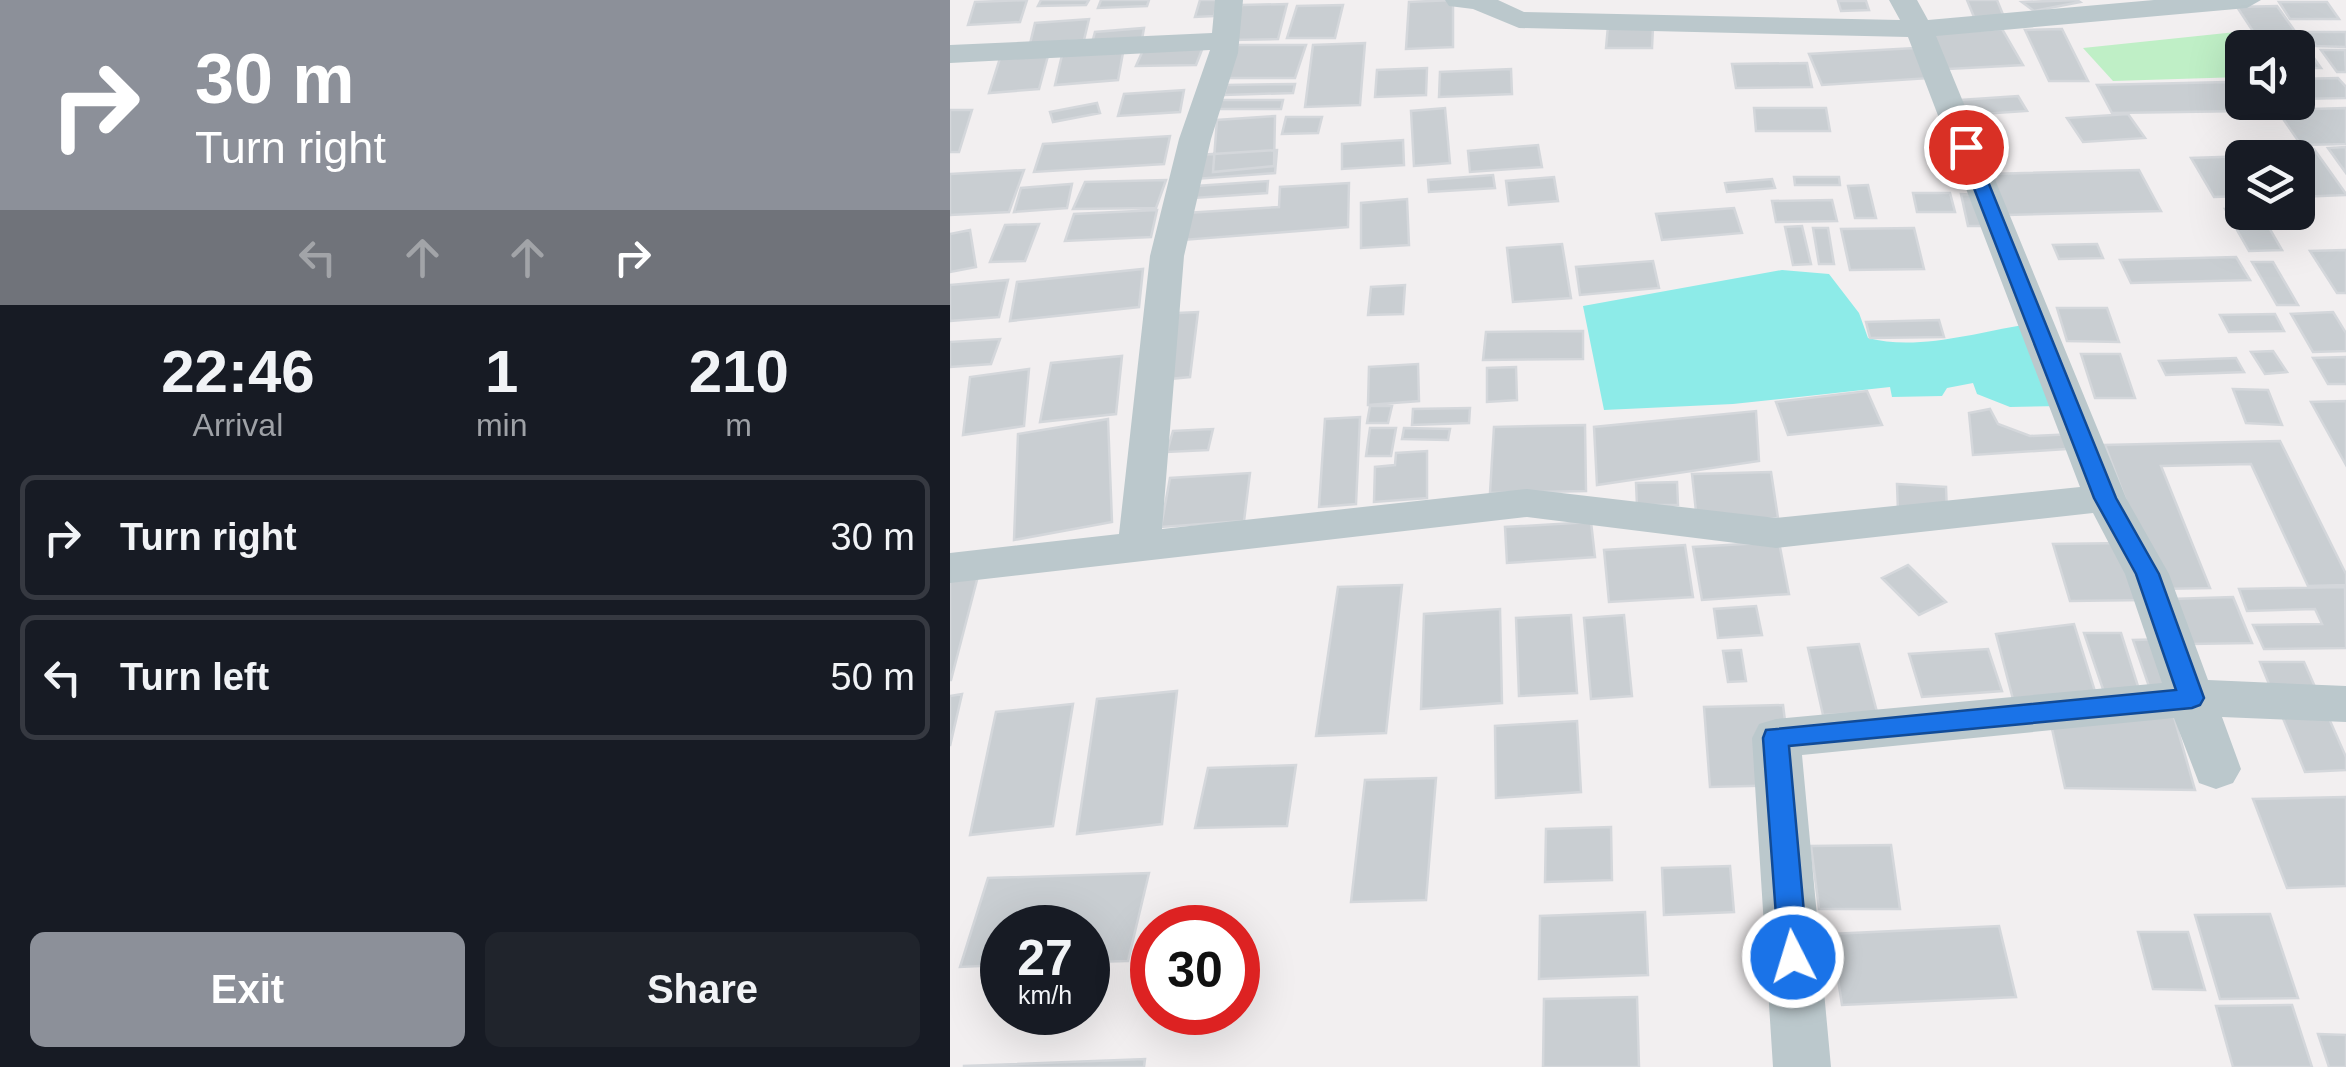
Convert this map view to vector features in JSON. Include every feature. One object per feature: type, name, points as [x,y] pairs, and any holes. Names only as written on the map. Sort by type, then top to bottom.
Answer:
[{"type":"street","points":[[1138,547],[1167,256],[1195,140],[1225,41],[1228,0]]},
{"type":"street","points":[[1459,0],[1478,1],[1519,20],[1715,12],[1911,15],[2247,0]]},
{"type":"street","points":[[1911,15],[2105,498],[2148,574],[2216,769]]},
{"type":"street","points":[[950,54],[1225,41]]},
{"type":"street","points":[[950,568],[1527,502],[1776,533],[2105,498]]},
{"type":"street","points":[[1802,1067],[1776,738],[2192,698],[2346,704]]},
{"type":"green space","points":[[2225,33],[2225,78],[2113,81],[2083,48]]},
{"type":"water","points":[[1782,270],[1829,274],[1859,313],[1868,338],[1925,342],[2023,325],[2061,406],[2010,407],[1977,394],[1973,383],[1947,388],[1942,396],[1892,397],[1890,387],[1733,404],[1604,410],[1583,306]]},
{"type":"building","points":[[1027,0],[1020,22],[968,25],[975,2]]},
{"type":"building","points":[[1041,0],[1089,0],[1086,5],[1038,6]]},
{"type":"building","points":[[1101,0],[1149,0],[1147,6],[1098,8]]},
{"type":"building","points":[[1200,0],[1218,0],[1214,16],[1195,17]]},
{"type":"building","points":[[1453,0],[1453,47],[1406,49],[1409,2]]},
{"type":"building","points":[[1967,0],[1997,0],[2004,17],[1974,17]]},
{"type":"building","points":[[1838,1],[1866,1],[1869,10],[1841,11]]},
{"type":"building","points":[[2022,2],[2080,2],[2034,11]]},
{"type":"building","points":[[2279,2],[2327,2],[2339,19],[2290,19]]},
{"type":"building","points":[[1287,4],[1278,39],[1231,40],[1242,5]]},
{"type":"building","points":[[1343,5],[1335,38],[1287,38],[1297,6]]},
{"type":"building","points":[[2277,6],[2294,30],[2252,30],[2237,7]]},
{"type":"building","points":[[1089,19],[1084,40],[1030,44],[1035,23]]},
{"type":"building","points":[[1608,26],[1653,27],[1652,48],[1606,48]]},
{"type":"building","points":[[1144,28],[1142,39],[1092,43],[1095,32]]},
{"type":"building","points":[[2002,29],[2023,65],[1948,69],[1929,34]]},
{"type":"building","points":[[2062,29],[2088,81],[2049,81],[2025,30]]},
{"type":"building","points":[[2315,32],[2346,32],[2346,47],[2316,46]]},
{"type":"building","points":[[1365,43],[1360,105],[1305,107],[1313,45]]},
{"type":"building","points":[[1238,45],[1306,45],[1295,78],[1225,78]]},
{"type":"building","points":[[1124,47],[1118,80],[1055,85],[1063,51]]},
{"type":"building","points":[[1203,47],[1196,65],[1136,66],[1144,48]]},
{"type":"building","points":[[1915,48],[1931,78],[1822,85],[1809,54]]},
{"type":"building","points":[[2321,50],[2345,50],[2346,72],[2337,72]]},
{"type":"building","points":[[1049,52],[1039,89],[989,93],[1001,55]]},
{"type":"building","points":[[1807,63],[1812,87],[1736,88],[1732,64]]},
{"type":"building","points":[[1427,68],[1426,95],[1375,97],[1377,70]]},
{"type":"building","points":[[1511,69],[1512,94],[1439,97],[1440,72]]},
{"type":"building","points":[[2338,78],[2346,87],[2346,98],[2315,99],[2315,79]]},
{"type":"building","points":[[2225,82],[2225,111],[2112,113],[2097,85]]},
{"type":"building","points":[[1295,84],[1293,93],[1224,95],[1227,85]]},
{"type":"building","points":[[1184,90],[1180,112],[1118,116],[1124,94]]},
{"type":"building","points":[[2018,96],[2027,111],[1967,115],[1958,100]]},
{"type":"building","points":[[1221,100],[1283,100],[1281,109],[1217,109]]},
{"type":"building","points":[[1097,103],[1100,113],[1053,122],[1050,112]]},
{"type":"building","points":[[1445,108],[1450,163],[1414,166],[1411,111]]},
{"type":"building","points":[[1754,108],[1826,108],[1830,131],[1756,131]]},
{"type":"building","points":[[2346,108],[2346,144],[2315,145],[2315,140],[2298,140],[2284,120],[2315,120],[2315,109]]},
{"type":"building","points":[[950,110],[972,110],[959,152],[950,152]]},
{"type":"building","points":[[2128,114],[2145,138],[2083,142],[2067,118]]},
{"type":"building","points":[[1275,116],[1274,166],[1213,172],[1217,120]]},
{"type":"building","points":[[1286,117],[1322,117],[1318,133],[1282,134]]},
{"type":"building","points":[[1170,136],[1164,164],[1034,172],[1043,144]]},
{"type":"building","points":[[1403,140],[1404,165],[1342,169],[1342,144]]},
{"type":"building","points":[[1538,145],[1542,167],[1470,172],[1468,151]]},
{"type":"building","points":[[2346,147],[2346,173],[2328,148]]},
{"type":"building","points":[[1277,150],[1275,173],[1195,179],[1198,155]]},
{"type":"building","points":[[2315,150],[2346,195],[2315,196]]},
{"type":"building","points":[[2225,157],[2225,197],[2214,197],[2191,158]]},
{"type":"building","points":[[1024,170],[1009,212],[950,215],[950,174]]},
{"type":"building","points":[[2139,170],[2161,211],[2007,215],[1990,174]]},
{"type":"building","points":[[1493,175],[1495,188],[1429,192],[1428,180]]},
{"type":"building","points":[[1554,177],[1558,201],[1509,205],[1506,181]]},
{"type":"building","points":[[1794,177],[1839,177],[1840,185],[1795,185]]},
{"type":"building","points":[[1772,179],[1775,188],[1727,192],[1725,183]]},
{"type":"building","points":[[1166,180],[1156,208],[1073,209],[1085,182]]},
{"type":"building","points":[[1268,181],[1267,193],[1194,198],[1196,186]]},
{"type":"building","points":[[1349,183],[1348,227],[1183,240],[1186,213],[1279,207],[1280,187]]},
{"type":"building","points":[[1072,184],[1067,208],[1014,212],[1021,188]]},
{"type":"building","points":[[1868,185],[1876,218],[1855,218],[1848,186]]},
{"type":"building","points":[[1913,193],[1950,193],[1955,212],[1917,212]]},
{"type":"building","points":[[1961,194],[1975,195],[1983,226],[1968,226]]},
{"type":"building","points":[[1407,199],[1409,245],[1361,248],[1361,203]]},
{"type":"building","points":[[1832,200],[1837,221],[1776,222],[1772,201]]},
{"type":"building","points":[[1734,208],[1742,233],[1662,240],[1656,214]]},
{"type":"building","points":[[1157,210],[1151,237],[1065,241],[1074,214]]},
{"type":"building","points":[[1039,224],[1025,261],[990,262],[1005,225]]},
{"type":"building","points":[[1802,226],[1811,264],[1793,265],[1785,227]]},
{"type":"building","points":[[1813,228],[1828,228],[1834,264],[1819,264]]},
{"type":"building","points":[[1914,228],[1924,269],[1850,270],[1841,229]]},
{"type":"building","points":[[970,230],[976,267],[950,272],[950,234]]},
{"type":"building","points":[[2237,230],[2270,230],[2282,250],[2249,251]]},
{"type":"building","points":[[1562,244],[1571,298],[1513,302],[1507,248]]},
{"type":"building","points":[[2097,244],[2103,258],[2059,259],[2053,245]]},
{"type":"building","points":[[2346,250],[2346,293],[2337,293],[2310,251]]},
{"type":"building","points":[[2236,257],[2250,280],[2131,283],[2120,260]]},
{"type":"building","points":[[1653,261],[1659,288],[1580,295],[1576,267]]},
{"type":"building","points":[[2252,262],[2273,262],[2298,305],[2277,305]]},
{"type":"building","points":[[1143,269],[1139,307],[1010,321],[1017,282]]},
{"type":"building","points":[[1008,280],[999,317],[950,321],[950,285]]},
{"type":"building","points":[[1405,285],[1403,314],[1368,315],[1371,287]]},
{"type":"building","points":[[2057,308],[2107,308],[2119,342],[2067,341]]},
{"type":"building","points":[[1198,312],[1190,377],[1169,379],[1178,313]]},
{"type":"building","points":[[2333,312],[2346,333],[2346,351],[2313,352],[2291,314]]},
{"type":"building","points":[[2275,314],[2284,331],[2229,332],[2220,315]]},
{"type":"building","points":[[1939,320],[1944,337],[1870,338],[1866,322]]},
{"type":"building","points":[[1583,331],[1583,359],[1483,360],[1486,332]]},
{"type":"building","points":[[1000,339],[991,364],[950,367],[950,342]]},
{"type":"building","points":[[2273,351],[2287,372],[2265,374],[2251,352]]},
{"type":"building","points":[[2081,354],[2120,354],[2135,398],[2095,398]]},
{"type":"building","points":[[1122,356],[1116,414],[1040,422],[1051,363]]},
{"type":"building","points":[[2346,357],[2346,384],[2328,384],[2313,358]]},
{"type":"building","points":[[2236,358],[2244,372],[2166,375],[2159,361]]},
{"type":"building","points":[[1418,364],[1419,401],[1368,405],[1369,367]]},
{"type":"building","points":[[1516,367],[1517,400],[1487,402],[1487,368]]},
{"type":"building","points":[[1029,369],[1024,426],[963,435],[970,377]]},
{"type":"building","points":[[2233,389],[2268,390],[2282,425],[2246,423]]},
{"type":"building","points":[[1867,391],[1882,425],[1788,435],[1776,402]]},
{"type":"building","points":[[2346,401],[2346,465],[2311,402]]},
{"type":"building","points":[[1370,406],[1392,406],[1388,423],[1367,423]]},
{"type":"building","points":[[1470,408],[1469,423],[1412,425],[1413,409]]},
{"type":"building","points":[[1990,409],[1998,424],[2030,436],[2075,434],[2081,448],[1973,455],[1969,413]]},
{"type":"building","points":[[1756,411],[1759,461],[1597,485],[1594,427]]},
{"type":"building","points":[[1360,417],[1356,504],[1319,507],[1325,419]]},
{"type":"building","points":[[1108,419],[1112,522],[1014,540],[1018,434]]},
{"type":"building","points":[[1585,425],[1586,491],[1490,493],[1494,427]]},
{"type":"building","points":[[1370,428],[1396,428],[1391,456],[1366,456]]},
{"type":"building","points":[[1404,428],[1450,429],[1448,440],[1402,439]]},
{"type":"building","points":[[1213,429],[1208,450],[1167,452],[1173,431]]},
{"type":"building","points":[[2280,441],[2346,574],[2346,585],[2308,586],[2251,464],[2161,466],[2210,588],[2159,589],[2105,445]]},
{"type":"building","points":[[1427,451],[1427,498],[1374,502],[1375,467],[1395,465],[1396,453]]},
{"type":"building","points":[[1771,472],[1778,518],[1697,521],[1692,474]]},
{"type":"building","points":[[1250,473],[1244,521],[1161,527],[1170,478]]},
{"type":"building","points":[[1677,482],[1678,505],[1637,505],[1636,483]]},
{"type":"building","points":[[1897,484],[1946,487],[1947,514],[1898,511]]},
{"type":"building","points":[[1591,522],[1595,557],[1507,563],[1505,527]]},
{"type":"building","points":[[1779,542],[1789,594],[1702,600],[1693,547]]},
{"type":"building","points":[[2125,543],[2145,600],[2070,601],[2053,544]]},
{"type":"building","points":[[1685,545],[1693,597],[1609,602],[1604,550]]},
{"type":"building","points":[[1908,565],[1946,602],[1919,615],[1882,578]]},
{"type":"building","points":[[978,576],[951,680],[950,680],[950,578]]},
{"type":"building","points":[[1402,585],[1386,733],[1316,736],[1338,587]]},
{"type":"building","points":[[2345,587],[2346,648],[2264,649],[2253,625],[2322,624],[2315,609],[2247,611],[2239,589]]},
{"type":"building","points":[[2233,597],[2252,643],[2189,644],[2172,599]]},
{"type":"building","points":[[1756,606],[1762,635],[1718,638],[1714,609]]},
{"type":"building","points":[[1500,609],[1502,703],[1421,709],[1424,614]]},
{"type":"building","points":[[1571,615],[1577,693],[1519,696],[1516,618]]},
{"type":"building","points":[[1624,615],[1632,696],[1591,699],[1584,618]]},
{"type":"building","points":[[2074,624],[2098,701],[2014,703],[1996,634]]},
{"type":"building","points":[[2084,633],[2121,633],[2143,702],[2107,701]]},
{"type":"building","points":[[2169,639],[2194,699],[2153,698],[2133,640]]},
{"type":"building","points":[[1859,644],[1877,712],[1823,715],[1808,648]]},
{"type":"building","points":[[1988,649],[2002,691],[1922,697],[1909,654]]},
{"type":"building","points":[[1741,650],[1746,681],[1728,682],[1723,651]]},
{"type":"building","points":[[2260,662],[2304,662],[2346,757],[2346,770],[2305,772]]},
{"type":"building","points":[[1177,691],[1162,824],[1077,834],[1097,699]]},
{"type":"building","points":[[962,694],[950,746],[950,696]]},
{"type":"building","points":[[1073,704],[1053,826],[970,835],[996,712]]},
{"type":"building","points":[[1783,705],[1793,785],[1710,787],[1704,707]]},
{"type":"building","points":[[2049,715],[2174,717],[2195,790],[2065,788]]},
{"type":"building","points":[[1577,721],[1581,792],[1496,798],[1495,726]]},
{"type":"building","points":[[1296,765],[1287,826],[1195,828],[1208,768]]},
{"type":"building","points":[[1436,778],[1426,900],[1351,902],[1365,780]]},
{"type":"building","points":[[2346,797],[2346,886],[2287,888],[2253,799]]},
{"type":"building","points":[[1611,827],[1612,880],[1545,882],[1546,829]]},
{"type":"building","points":[[1891,845],[1900,909],[1819,909],[1811,846]]},
{"type":"building","points":[[1730,866],[1734,912],[1664,915],[1662,868]]},
{"type":"building","points":[[1149,873],[1141,905],[1130,905],[1128,961],[1110,961],[1110,905],[980,905],[980,966],[960,967],[988,878]]},
{"type":"building","points":[[1645,912],[1648,975],[1539,979],[1540,916]]},
{"type":"building","points":[[2270,914],[2298,998],[2220,999],[2195,915]]},
{"type":"building","points":[[1999,926],[2016,997],[1842,1005],[1831,934]]},
{"type":"building","points":[[2138,932],[2188,932],[2205,990],[2153,989]]},
{"type":"building","points":[[1637,997],[1639,1067],[1543,1067],[1544,999]]},
{"type":"building","points":[[2292,1005],[2312,1067],[2233,1067],[2216,1006]]},
{"type":"building","points":[[2318,1034],[2346,1035],[2346,1067],[2329,1067]]},
{"type":"building","points":[[1145,1059],[1144,1067],[964,1067],[964,1066]]},
{"type":"route","points":[[1793,957],[1776,738],[2192,698],[2148,574],[2105,498],[1966,147]]}]
